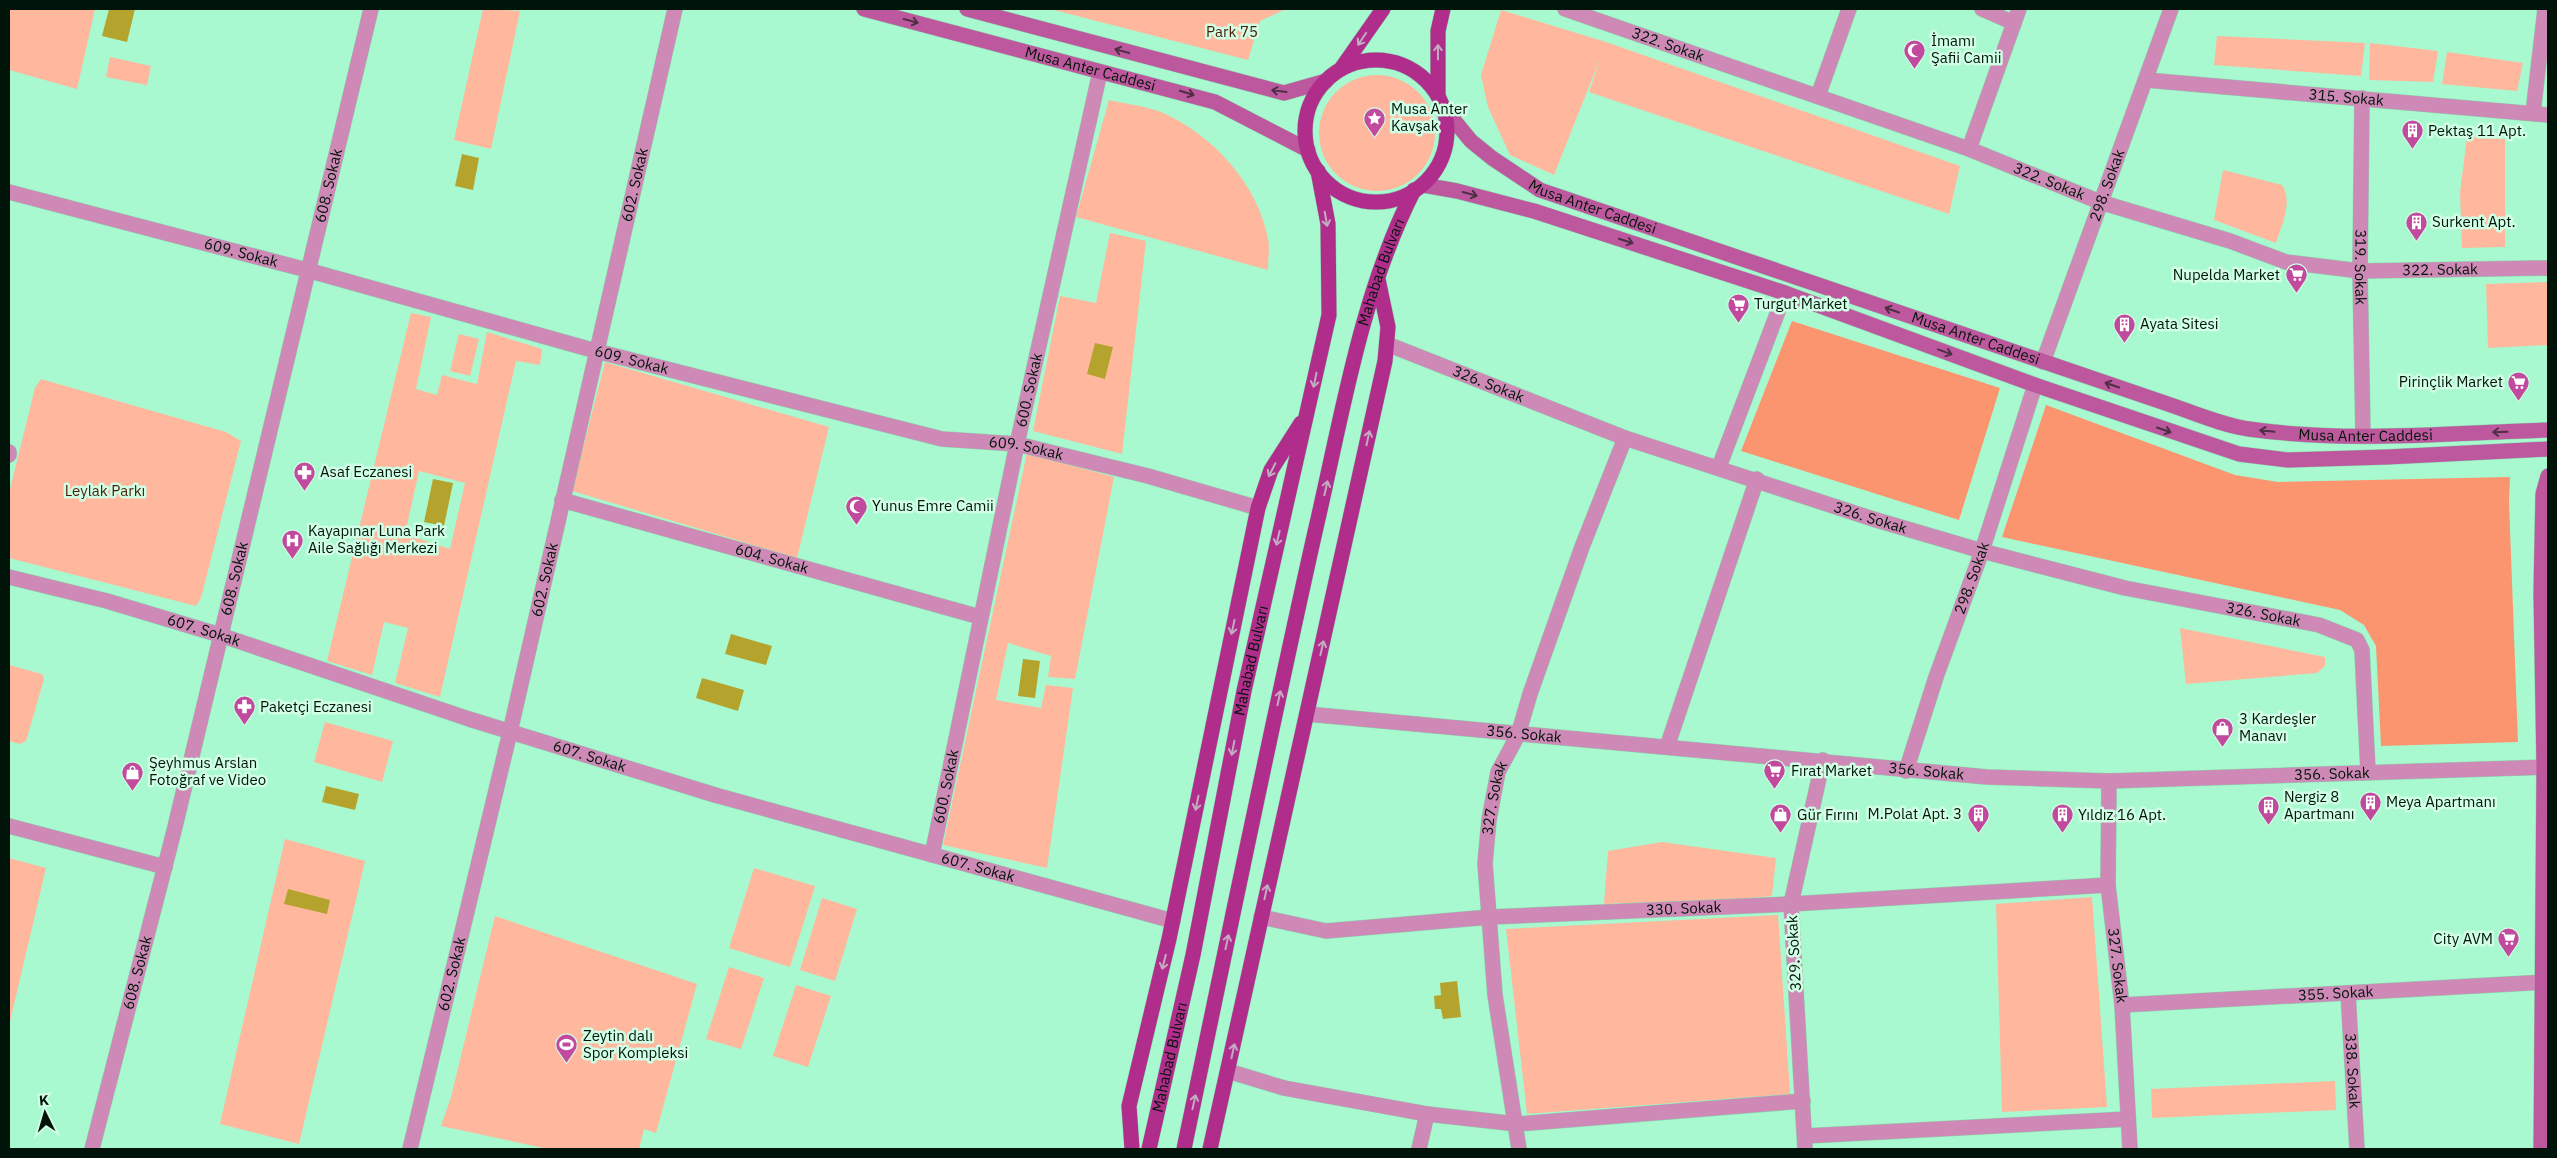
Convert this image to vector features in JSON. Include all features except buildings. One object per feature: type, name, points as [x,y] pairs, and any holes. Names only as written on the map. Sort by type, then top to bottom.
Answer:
[{"type":"main road","name":"Musa Anter Caddesi","points":[[864,9],[1216,102],[1308,150]]},
{"type":"main road","name":"Musa Anter Caddesi","points":[[967,9],[1284,94],[1326,81]]},
{"type":"main road","points":[[1340,70],[1383,9]]},
{"type":"main road","points":[[1441,102],[1419,74],[1401,64],[1380,60],[1360,62],[1340,70],[1326,81],[1314,95],[1308,112],[1305,136],[1308,150],[1318,171],[1334,188],[1355,199],[1379,202],[1402,197],[1418,188],[1440,163],[1446,146],[1448,128],[1441,102],[1438,31],[1443,9]]},
{"type":"main road","name":"Musa Anter Caddesi","points":[[1441,102],[1471,140],[1492,158],[1540,190],[2043,362],[2246,428],[2298,434],[2363,435],[2548,430]]},
{"type":"main road","name":"Mahabad Bulvarı","points":[[1149,1149],[1192,955],[1244,691],[1329,315],[1328,224],[1318,171]]},
{"type":"main road","name":"Musa Anter Caddesi","points":[[1418,188],[1457,191],[1534,211],[1785,292],[2035,385],[2239,454],[2288,460],[2387,458],[2548,449]]},
{"type":"main road","name":"Mahabad Bulvarı","points":[[1184,1149],[1293,632],[1361,332],[1377,276],[1418,188]]},
{"type":"main road","points":[[1210,1149],[1385,361],[1388,326],[1377,276]]},
{"type":"main road","points":[[1132,1149],[1129,1106],[1173,921],[1258,508],[1271,470],[1308,414]]},
{"type":"main road","points":[[2541,1149],[2545,982],[2546,768],[2542,583],[2543,494],[2548,476]]},
{"type":"street","name":"608. Sokak","points":[[92,1149],[165,867],[371,9]]},
{"type":"street","name":"602. Sokak","points":[[410,1149],[510,732],[674,9]]},
{"type":"street","name":"322. Sokak","points":[[1564,9],[1969,150],[2100,202],[2230,241],[2286,262],[2360,271],[2548,268]]},
{"type":"street","points":[[1818,96],[1849,9]]},
{"type":"street","points":[[1982,9],[2014,23]]},
{"type":"street","points":[[1969,150],[2019,9]]},
{"type":"street","name":"298. Sokak","points":[[2043,362],[2172,9]]},
{"type":"street","points":[[2541,114],[2544,9]]},
{"type":"street","name":"600. Sokak","points":[[932,855],[1016,444],[1100,72]]},
{"type":"street","name":"315. Sokak","points":[[2146,80],[2541,114]]},
{"type":"street","name":"319. Sokak","points":[[2362,98],[2360,271],[2363,435]]},
{"type":"street","name":"609. Sokak","points":[[9,192],[307,270],[596,350],[942,439],[1016,444],[1148,476],[1258,508]]},
{"type":"street","points":[[1719,467],[1785,292]]},
{"type":"street","name":"326. Sokak","points":[[1387,344],[1625,438],[1757,479],[1873,519],[1982,551],[2131,590],[2319,625],[2357,640],[2362,650],[2368,772]]},
{"type":"street","name":"298. Sokak","points":[[1906,771],[1936,677],[1982,551],[2035,385]]},
{"type":"street","name":"327. Sokak","points":[[1519,1149],[1517,1124],[1495,995],[1485,863],[1489,820],[1498,772],[1518,735],[1530,694],[1582,547],[1625,438]]},
{"type":"street","points":[[1667,747],[1757,479]]},
{"type":"street","name":"604. Sokak","points":[[562,500],[980,617]]},
{"type":"street","name":"607. Sokak","points":[[9,577],[101,600],[220,635],[510,732],[714,795],[1173,921]]},
{"type":"street","name":"356. Sokak","points":[[1307,714],[1518,735],[1824,760],[1906,771],[1987,777],[2109,781],[2546,768]]},
{"type":"street","name":"329. Sokak","points":[[1805,1143],[1791,904],[1824,760]]},
{"type":"street","name":"327. Sokak","points":[[2109,781],[2108,885],[2122,1005],[2130,1149]]},
{"type":"street","points":[[9,826],[165,867]]},
{"type":"street","name":"330. Sokak","points":[[1261,917],[1326,930],[1490,917],[1791,904],[2108,885]]},
{"type":"street","name":"355. Sokak","points":[[2122,1005],[2545,982]]},
{"type":"street","name":"338. Sokak","points":[[2348,993],[2357,1149]]},
{"type":"street","points":[[1228,1071],[1284,1088],[1427,1114],[1517,1124],[1803,1101]]},
{"type":"street","points":[[1419,1149],[1427,1114]]},
{"type":"street","points":[[1805,1143],[2128,1119]]},
{"type":"green space","points":[[9,9],[95,9],[77,89],[9,70]]},
{"type":"green space","points":[[483,9],[520,11],[491,149],[454,140]]},
{"type":"green space","name":"Park 75","points":[[1050,9],[1286,9],[1260,21],[1248,60]]},
{"type":"green space","points":[[1501,10],[1606,42],[1960,166],[1949,214],[1589,92],[1600,59],[1554,175],[1510,155],[1488,107],[1481,75]]},
{"type":"green space","points":[[2217,36],[2365,43],[2361,76],[2214,65]]},
{"type":"green space","points":[[2370,43],[2438,51],[2433,82],[2369,80]]},
{"type":"green space","points":[[2447,52],[2523,63],[2517,91],[2442,84]]},
{"type":"green space","points":[[110,57],[151,66],[147,85],[106,77]]},
{"type":"green space","points":[[1377,75],[1399,79],[1418,92],[1431,111],[1435,133],[1431,155],[1418,174],[1399,187],[1377,191],[1355,187],[1336,174],[1323,155],[1319,133],[1323,111],[1336,92],[1355,79]]},
{"type":"green space","points":[[1109,100],[1161,112],[1198,133],[1230,163],[1243,180],[1263,219],[1269,243],[1268,270],[1076,217]]},
{"type":"green space","points":[[2467,137],[2505,139],[2505,247],[2462,248],[2460,192]]},
{"type":"green space","points":[[2223,170],[2282,185],[2287,199],[2287,206],[2276,243],[2214,220]]},
{"type":"green space","points":[[1110,233],[1146,241],[1122,454],[1033,431],[1060,296],[1096,303]]},
{"type":"green space","points":[[2548,282],[2548,345],[2488,348],[2486,284]]},
{"type":"green space","points":[[411,313],[431,317],[416,389],[437,395],[442,375],[477,384],[487,332],[542,349],[540,365],[516,361],[440,697],[395,683],[408,628],[384,622],[372,675],[327,661]],"holes":[[[419,471],[465,483],[450,549],[405,534]]]},
{"type":"green space","points":[[459,334],[479,339],[470,376],[450,371]]},
{"type":"green space","points":[[605,362],[829,427],[797,558],[572,491]]},
{"type":"green space","name":"Leylak Parkı","points":[[41,379],[226,432],[241,441],[201,598],[196,606],[9,558],[9,493],[35,388]]},
{"type":"green space","points":[[1027,453],[1114,477],[1075,679],[1048,677],[1051,656],[1008,643],[996,700],[1041,708],[1046,685],[1073,688],[1047,868],[943,845]]},
{"type":"green space","points":[[2180,628],[2325,657],[2325,666],[2317,673],[2186,684]]},
{"type":"green space","points":[[9,665],[42,674],[44,679],[26,741],[20,744],[9,741]]},
{"type":"green space","points":[[325,722],[393,741],[382,782],[314,762]]},
{"type":"green space","points":[[285,839],[365,861],[299,1144],[220,1124]]},
{"type":"green space","points":[[1662,842],[1776,858],[1772,896],[1728,900],[1604,904],[1608,851]]},
{"type":"green space","points":[[9,858],[46,868],[9,1026]]},
{"type":"green space","points":[[754,868],[815,886],[790,967],[729,948]]},
{"type":"green space","points":[[2092,897],[2107,1107],[2002,1112],[1996,904]]},
{"type":"green space","points":[[822,898],[857,909],[835,981],[800,970]]},
{"type":"green space","points":[[1778,915],[1790,1094],[1527,1114],[1506,929]]},
{"type":"green space","name":"Zeytin dalı Spor Kompleksi","points":[[495,916],[697,984],[656,1133],[644,1129],[639,1149],[548,1149],[441,1126],[451,1097]]},
{"type":"green space","points":[[729,967],[764,978],[741,1049],[706,1039]]},
{"type":"green space","points":[[796,985],[831,996],[808,1067],[773,1056]]},
{"type":"green space","points":[[2335,1081],[2336,1110],[2152,1118],[2151,1089]]},
{"type":"shaded area","points":[[109,9],[135,9],[127,42],[102,36]]},
{"type":"shaded area","points":[[462,154],[479,158],[473,190],[455,186]]},
{"type":"shaded area","points":[[1792,321],[2000,388],[1959,520],[1741,451]]},
{"type":"shaded area","points":[[1095,343],[1113,347],[1105,379],[1087,374]]},
{"type":"shaded area","points":[[2046,405],[2235,475],[2278,482],[2510,477],[2509,502],[2518,742],[2381,746],[2376,646],[2364,625],[2340,610],[2002,537]]},
{"type":"shaded area","points":[[433,479],[453,483],[444,526],[424,522]]},
{"type":"shaded area","points":[[731,634],[772,646],[766,665],[725,654]]},
{"type":"shaded area","points":[[1023,659],[1040,661],[1035,698],[1018,696]]},
{"type":"shaded area","points":[[702,678],[744,690],[738,711],[696,698]]},
{"type":"shaded area","points":[[326,786],[359,794],[355,810],[322,802]]},
{"type":"shaded area","points":[[288,889],[330,900],[327,914],[284,904]]},
{"type":"shaded area","points":[[1457,981],[1461,1017],[1443,1019],[1441,1009],[1435,1009],[1434,996],[1441,995],[1440,983]]},
{"type":"place","name":"İmamı Şafii Camii","points":[[1915,69]]},
{"type":"place","name":"Musa Anter Kavşak","points":[[1375,137]]},
{"type":"place","name":"Pektaş 11 Apt.","points":[[2412,150]]},
{"type":"place","name":"Surkent Apt.","points":[[2416,241]]},
{"type":"place","name":"Nupelda Market","points":[[2296,294]]},
{"type":"place","name":"Turgut Market","points":[[1738,323]]},
{"type":"place","name":"Ayata Sitesi","points":[[2124,343]]},
{"type":"place","name":"Pirinçlik Market","points":[[2519,401]]},
{"type":"place","name":"Asaf Eczanesi","points":[[304,491]]},
{"type":"place","name":"Yunus Emre Camii","points":[[856,525]]},
{"type":"place","name":"Kayapınar Luna Park Aile Sağlığı Merkezi","points":[[292,559]]},
{"type":"place","name":"Paketçi Eczanesi","points":[[244,726]]},
{"type":"place","name":"3 Kardeşler Manavı","points":[[2223,747]]},
{"type":"place","name":"Fırat Market","points":[[1775,790]]},
{"type":"place","name":"Şeyhmus Arslan Fotoğraf ve Video","points":[[133,791]]},
{"type":"place","name":"Meya Apartmanı","points":[[2370,821]]},
{"type":"place","name":"Nergiz 8 Apartmanı","points":[[2268,825]]},
{"type":"place","name":"M.Polat Apt. 3","points":[[1978,833]]},
{"type":"place","name":"Gür Fırını","points":[[1781,834]]},
{"type":"place","name":"Yıldız 16 Apt.","points":[[2062,834]]},
{"type":"place","name":"City AVM","points":[[2509,958]]},
{"type":"place","name":"Zeytin dalı Spor Kompleksi","points":[[567,1064]]}]
